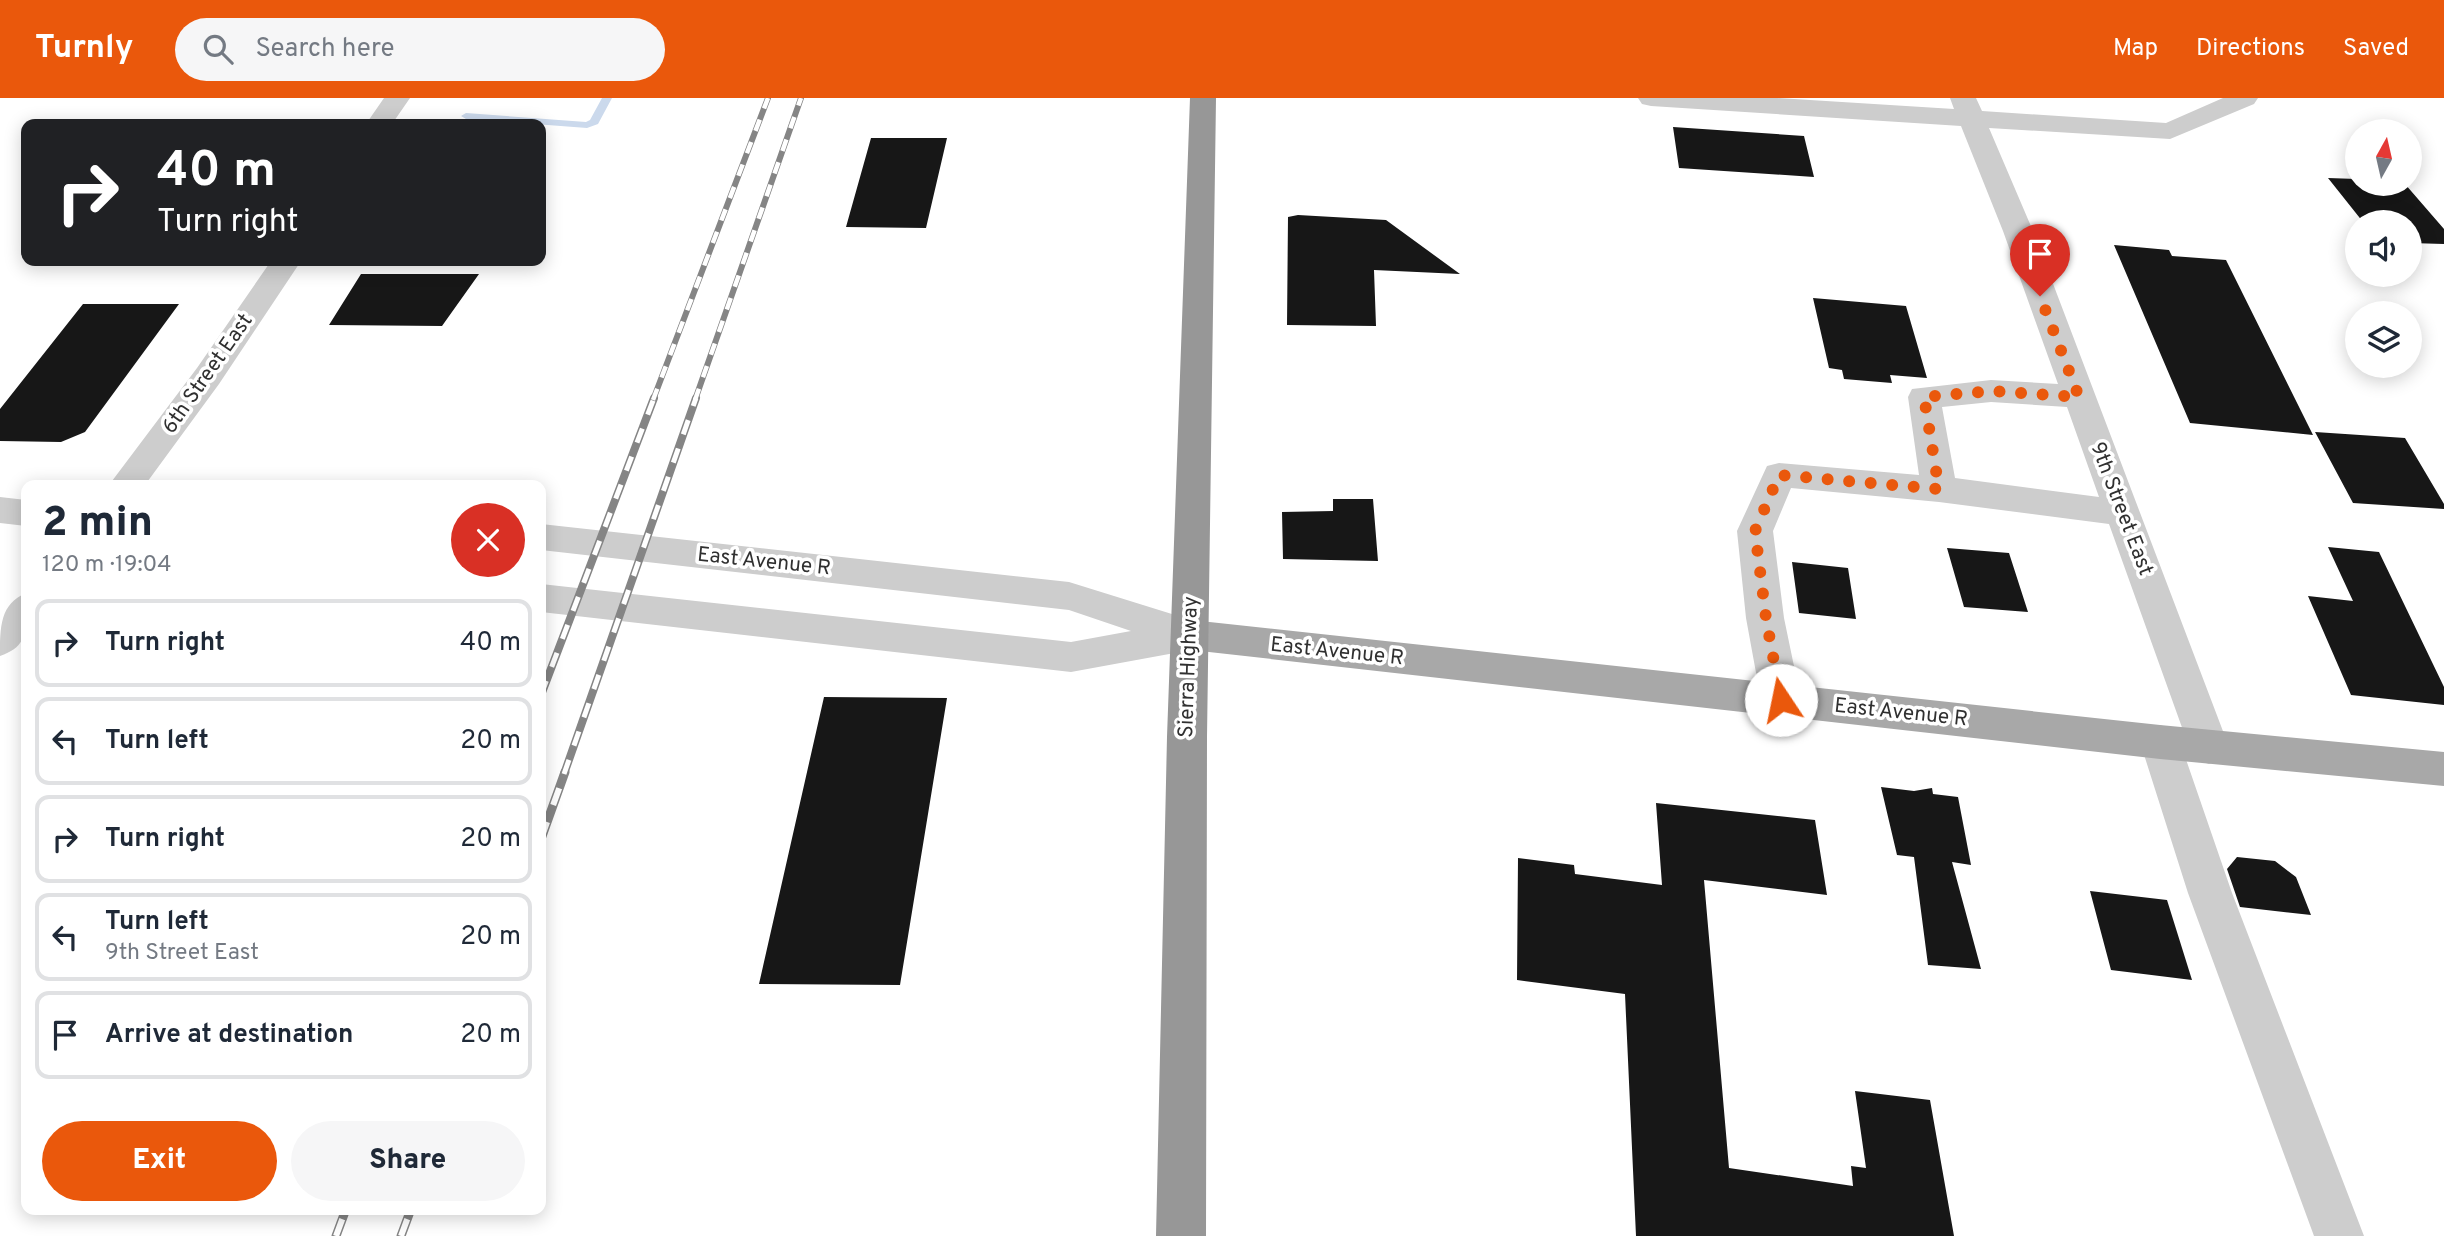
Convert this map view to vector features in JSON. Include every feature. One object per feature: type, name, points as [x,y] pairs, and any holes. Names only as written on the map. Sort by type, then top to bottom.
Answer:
[{"type":"highway","name":"Sierra Highway","points":[[1181,1236],[1203,98]]},
{"type":"main road","name":"East Avenue R","points":[[1191,635],[2160,742],[2444,769]]},
{"type":"street","points":[[382,119],[397,98]]},
{"type":"street","points":[[1651,98],[1967,109],[2170,131],[2245,98]]},
{"type":"street","name":"9th Street East","points":[[1967,109],[2018,231],[2209,747]]},
{"type":"street","name":"6th Street East","points":[[130,480],[208,376],[283,266]]},
{"type":"street","points":[[1939,489],[1924,397],[1991,391],[2079,397]]},
{"type":"street","points":[[1781,700],[1766,618],[1755,531],[1779,475],[1939,489],[2123,513]]},
{"type":"street","points":[[0,510],[21,512]]},
{"type":"street","name":"East Avenue R","points":[[546,538],[1069,596],[1191,635]]},
{"type":"street","name":"East Avenue R","points":[[546,599],[1071,657],[1191,635]]},
{"type":"street","points":[[0,641],[21,614]]},
{"type":"street","points":[[2160,742],[2210,893],[2339,1236]]},
{"type":"building","points":[[1673,127],[1804,136],[1814,177],[1679,168]]},
{"type":"building","points":[[871,138],[947,138],[926,228],[846,227]]},
{"type":"building","points":[[2328,178],[2345,179],[2345,196],[2415,196],[2444,229],[2444,244],[2422,243],[2422,210],[2353,210]]},
{"type":"building","points":[[1298,215],[1386,220],[1460,274],[1374,270],[1376,326],[1287,325],[1288,217]]},
{"type":"building","points":[[2114,245],[2169,250],[2172,256],[2226,260],[2313,435],[2190,423]]},
{"type":"building","points":[[361,274],[479,274],[442,326],[329,325]]},
{"type":"building","points":[[1813,298],[1906,306],[1927,378],[1890,375],[1892,383],[1844,379],[1842,370],[1829,368]]},
{"type":"building","points":[[83,304],[179,304],[85,432],[61,442],[0,441],[0,409]]},
{"type":"building","points":[[2315,432],[2405,438],[2444,504],[2444,509],[2353,503]]},
{"type":"building","points":[[1333,499],[1373,499],[1378,561],[1283,559],[1282,512],[1333,511]]},
{"type":"building","points":[[2328,547],[2379,552],[2444,687],[2444,705],[2351,695],[2308,596],[2353,601]]},
{"type":"building","points":[[1947,548],[2009,553],[2028,612],[1964,607]]},
{"type":"building","points":[[1792,562],[1848,568],[1856,619],[1799,613]]},
{"type":"building","points":[[824,697],[947,698],[900,985],[759,984]]},
{"type":"building","points":[[1881,787],[1914,791],[1932,788],[1933,794],[1958,797],[1971,865],[1952,862],[1981,969],[1928,965],[1914,857],[1897,855]]},
{"type":"building","points":[[1656,803],[1815,820],[1827,895],[1704,880],[1729,1168],[1853,1186],[1851,1166],[1866,1168],[1855,1091],[1930,1100],[1954,1236],[1636,1236],[1625,994],[1517,980],[1518,858],[1574,865],[1575,874],[1662,885]]},
{"type":"building","points":[[2237,857],[2275,861],[2296,877],[2311,915],[2240,907],[2227,869]]},
{"type":"building","points":[[2090,891],[2167,900],[2192,980],[2111,970]]},
{"type":"waterway","points":[[546,122],[587,125],[594,122],[607,98]]},
{"type":"waterway","points":[[466,116],[506,119]]},
{"type":"railway","points":[[653,400],[768,98]]},
{"type":"railway","points":[[695,400],[801,98]]},
{"type":"railway","points":[[546,682],[654,398]]},
{"type":"railway","points":[[564,774],[696,398]]},
{"type":"railway","points":[[546,825],[565,772]]},
{"type":"railway","points":[[336,1236],[344,1215]]},
{"type":"railway","points":[[401,1236],[409,1215]]},
{"type":"route","points":[[1781,700],[1766,618],[1755,531],[1779,475],[1939,489],[1924,397],[1991,391],[2079,397],[2040,296]]}]
